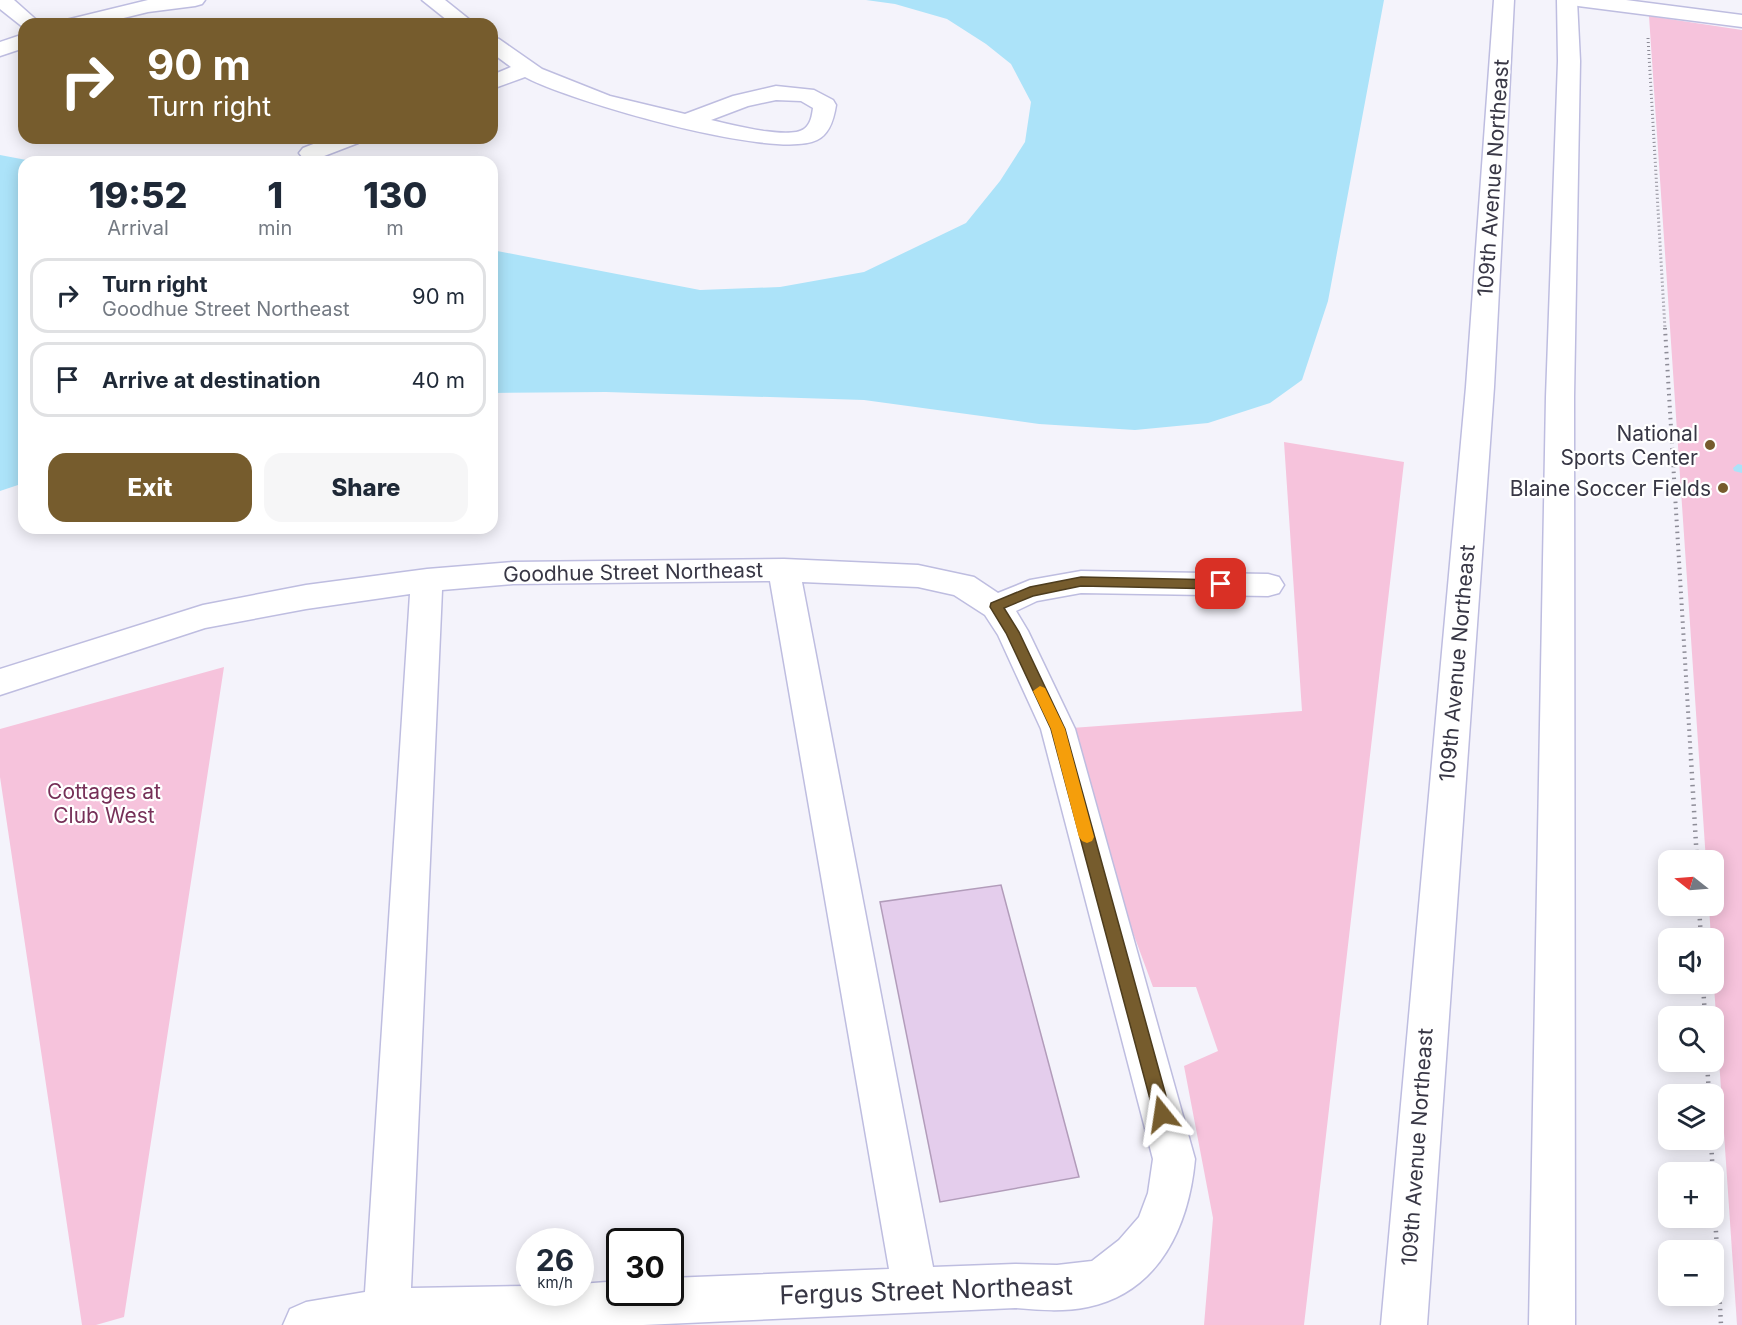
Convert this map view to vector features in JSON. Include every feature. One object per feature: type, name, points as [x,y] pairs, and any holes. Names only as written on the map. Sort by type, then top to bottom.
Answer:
[{"type":"main road","points":[[1,0],[24,18]]},
{"type":"main road","points":[[432,0],[457,18]]},
{"type":"main road","name":"109th Avenue Northeast","points":[[1404,1325],[1480,387],[1504,0]]},
{"type":"main road","points":[[1552,1325],[1560,397],[1569,61],[1567,0]]},
{"type":"main road","points":[[1578,0],[1742,21]]},
{"type":"main road","points":[[101,18],[182,1],[178,18]]},
{"type":"main road","points":[[0,50],[18,42]]},
{"type":"main road","points":[[498,47],[534,74],[603,101],[686,121],[730,131],[785,138],[807,136],[821,124],[825,105],[806,95],[776,93],[741,101],[686,121]]},
{"type":"main road","points":[[498,80],[527,69]]},
{"type":"main road","points":[[311,153],[334,144]]},
{"type":"main road","points":[[784,570],[915,1291]]},
{"type":"main road","name":"Goodhue Street Northeast","points":[[0,682],[203,617],[306,597],[427,580],[513,573],[784,570],[918,576],[963,585],[996,607]]},
{"type":"main road","points":[[387,1311],[427,580]]},
{"type":"main road","points":[[996,607],[1030,591],[1081,582],[1268,585]]},
{"type":"main road","name":"Fergus Street Northeast","points":[[306,1325],[387,1311],[543,1309],[694,1299],[1015,1286],[1063,1289],[1101,1282],[1129,1261],[1159,1229],[1170,1198],[1174,1160],[1058,729],[1012,632],[996,607]]},
{"type":"path","points":[[1647,9],[1696,850]]},
{"type":"path","points":[[1712,1150],[1721,1325]]},
{"type":"green space","name":"National Sports Center","points":[[1649,16],[1742,30],[1742,1325],[1737,1325],[1724,1133],[1724,1084],[1721,1084],[1720,1072],[1724,1072],[1724,1006],[1715,1006],[1715,994],[1724,994],[1724,928],[1710,928],[1710,916],[1724,916],[1724,850],[1705,850]]},
{"type":"green space","points":[[1284,442],[1404,462],[1304,1325],[1204,1325],[1213,1218],[1184,1066],[1218,1051],[1196,987],[1153,987],[1058,729],[1302,711]]},
{"type":"green space","name":"Cottages at Club West","points":[[224,667],[124,1317],[96,1325],[82,1325],[0,777],[0,729]]},
{"type":"water","points":[[866,0],[1384,0],[1328,301],[1302,380],[1270,403],[1208,423],[1135,430],[1039,424],[864,400],[606,392],[498,393],[498,251],[700,290],[780,287],[864,272],[966,223],[1000,181],[1025,142],[1031,102],[1011,64],[986,44],[947,19],[895,4]]},
{"type":"water","points":[[0,155],[18,158],[18,485],[0,491]]},
{"type":"building","points":[[1001,885],[1079,1177],[940,1202],[880,902]]},
{"type":"waterway","points":[[1738,468],[1742,469]]},
{"type":"slow traffic","points":[[1040,691],[1058,729],[1087,837]]},
{"type":"place","name":"National Sports Center","points":[[1710,445]]},
{"type":"place","name":"Blaine Soccer Fields","points":[[1723,488]]},
{"type":"route","points":[[1162,1114],[1058,729],[1012,632],[996,607],[1030,591],[1081,582],[1221,584]]}]
